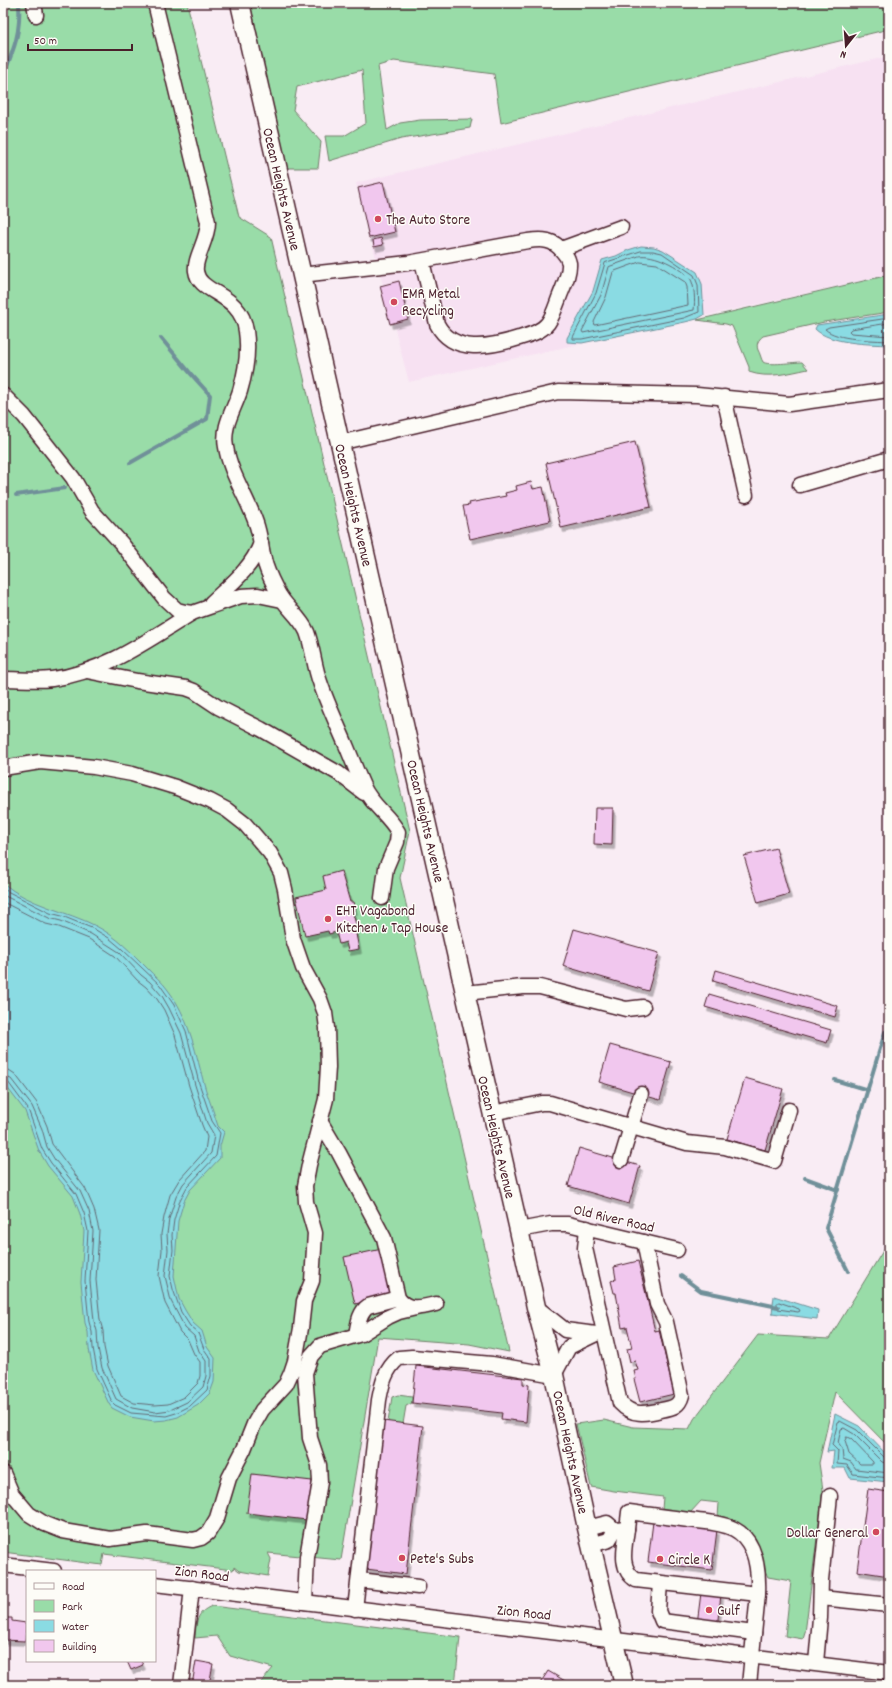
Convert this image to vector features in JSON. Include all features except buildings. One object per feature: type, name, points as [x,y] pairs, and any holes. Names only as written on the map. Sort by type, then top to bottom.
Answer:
[{"type":"main road","name":"Ocean Heights Avenue","points":[[240,3],[536,1307],[554,1375],[589,1537],[624,1685]]},
{"type":"street","points":[[155,3],[207,218],[207,235],[195,265],[197,276],[204,285],[235,305],[246,325],[248,348],[247,362],[240,392],[227,423],[225,440],[226,448],[234,473],[256,522],[264,562],[282,600],[298,617],[307,633],[319,681],[368,796]]},
{"type":"street","points":[[561,249],[621,227]]},
{"type":"street","points":[[301,274],[422,261],[540,239],[556,244],[561,249],[567,257],[568,271],[548,323],[535,333],[508,342],[482,347],[460,344],[449,339],[440,331],[422,261]]},
{"type":"street","points":[[339,443],[558,392],[697,395],[789,404],[889,390]]},
{"type":"street","points":[[3,395],[24,416],[73,478],[92,511],[122,544],[164,598],[177,610],[192,612]]},
{"type":"street","points":[[724,398],[746,495]]},
{"type":"street","points":[[800,485],[889,459]]},
{"type":"street","points":[[206,608],[247,568],[257,554],[261,543]]},
{"type":"street","points":[[3,679],[50,679],[86,671],[111,662],[192,612],[241,596],[258,595],[282,600]]},
{"type":"street","points":[[86,671],[137,681],[186,688],[194,691],[218,707],[261,729],[338,773],[368,796],[398,832],[397,842],[386,868],[382,898]]},
{"type":"street","points":[[3,768],[40,762],[64,763],[132,774],[175,787],[210,801],[239,818],[250,828],[270,853],[281,873],[293,939],[303,968],[319,995],[325,1013],[328,1067],[326,1099],[305,1186],[306,1202],[315,1233],[312,1280],[304,1301],[301,1328],[291,1373],[282,1389],[257,1418],[244,1449],[229,1478],[217,1518],[208,1532],[201,1538],[193,1540],[185,1540],[159,1534],[102,1539],[56,1529],[34,1518],[25,1510],[12,1494],[3,1473]]},
{"type":"street","points":[[465,993],[540,986],[626,1008],[643,1007]]},
{"type":"street","points":[[621,1160],[640,1094]]},
{"type":"street","points":[[492,1113],[542,1103],[550,1103],[687,1143],[725,1147],[774,1161],[789,1110]]},
{"type":"street","points":[[320,1121],[339,1152],[384,1238],[398,1298],[405,1305],[416,1308]]},
{"type":"street","name":"Old River Road","points":[[519,1230],[551,1224],[568,1224],[677,1250]]},
{"type":"street","points":[[587,1228],[585,1248],[601,1333],[620,1403],[631,1411],[647,1414],[675,1407],[680,1402],[682,1395],[666,1322],[657,1304],[644,1242]]},
{"type":"street","points":[[356,1335],[364,1308],[398,1298]]},
{"type":"street","points":[[305,1373],[311,1356],[316,1349],[331,1342],[368,1330],[395,1314],[436,1304]]},
{"type":"street","points":[[536,1307],[565,1330],[601,1333]]},
{"type":"street","points":[[301,1328],[310,1438],[319,1464],[320,1482],[307,1557],[304,1602]]},
{"type":"street","points":[[356,1609],[379,1400],[383,1380],[394,1362],[399,1358],[412,1357],[492,1364],[554,1375],[569,1347],[601,1333]]},
{"type":"street","points":[[816,1663],[821,1580],[830,1496]]},
{"type":"street","points":[[589,1537],[609,1540],[621,1530],[629,1512],[719,1524],[734,1528],[741,1534],[753,1550],[759,1579],[749,1685]]},
{"type":"street","points":[[621,1530],[627,1571],[636,1580],[758,1594]]},
{"type":"street","points":[[3,1565],[46,1570]]},
{"type":"street","points":[[359,1580],[418,1587]]},
{"type":"street","points":[[660,1583],[658,1611],[662,1621],[754,1632]]},
{"type":"street","name":"Zion Road","points":[[156,1584],[889,1673]]},
{"type":"street","points":[[181,1685],[192,1588]]},
{"type":"street","points":[[821,1598],[889,1605]]},
{"type":"street","points":[[664,1646],[677,1623]]},
{"type":"shaded area","points":[[889,56],[889,275],[409,382],[356,183]]},
{"type":"green space","points":[[3,3],[187,3],[239,217],[271,237],[410,831],[400,878],[509,1352],[469,1344],[378,1337],[341,1560],[268,1553],[271,1559],[268,1576],[239,1571],[234,1567],[233,1570],[104,1554],[102,1565],[3,1552]]},
{"type":"green space","points":[[250,3],[889,3],[889,29],[501,123],[494,74],[394,61],[378,66],[387,130],[400,123],[420,120],[472,119],[470,128],[401,139],[329,161],[325,136],[344,136],[366,123],[362,70],[297,87],[293,110],[321,142],[318,168],[287,168]]},
{"type":"green space","points":[[889,275],[889,312],[824,322],[763,336],[757,344],[757,348],[763,362],[775,364],[802,362],[808,369],[786,374],[771,375],[749,372],[749,367],[732,326],[697,320]]},
{"type":"green space","points":[[889,1241],[889,1447],[835,1392],[819,1463],[823,1490],[805,1633],[803,1639],[785,1636],[791,1581],[768,1577],[760,1548],[752,1535],[740,1525],[718,1517],[719,1503],[701,1501],[690,1513],[662,1509],[663,1497],[591,1487],[576,1424],[604,1420],[633,1427],[689,1429],[694,1419],[758,1335],[829,1339]]},
{"type":"green space","points":[[398,1395],[412,1397],[412,1403],[406,1406],[403,1424],[388,1422],[392,1397]]},
{"type":"green space","points":[[212,1606],[460,1637],[455,1685],[259,1685],[273,1668],[230,1656],[217,1636],[195,1638],[197,1623],[200,1615],[207,1608]]},
{"type":"water","points":[[641,246],[654,247],[663,250],[697,272],[702,284],[704,315],[697,319],[685,322],[582,343],[567,342],[567,338],[593,291],[602,260]]},
{"type":"water","points":[[889,314],[889,345],[850,342],[830,338],[815,329],[817,325]]},
{"type":"water","points":[[3,883],[24,897],[104,930],[123,945],[163,984],[175,1000],[186,1022],[218,1126],[224,1132],[220,1146],[220,1158],[190,1190],[184,1201],[178,1221],[174,1276],[179,1299],[193,1323],[202,1331],[207,1347],[215,1358],[214,1382],[210,1393],[198,1405],[178,1417],[154,1421],[130,1417],[112,1408],[93,1370],[89,1349],[88,1332],[85,1323],[81,1282],[84,1231],[80,1214],[73,1196],[48,1166],[39,1151],[25,1111],[3,1082]]},
{"type":"water","points":[[774,1296],[818,1310],[817,1319],[772,1313]]},
{"type":"water","points":[[835,1414],[859,1426],[889,1457],[889,1482],[850,1478],[845,1468],[832,1468],[834,1451],[827,1452]]},
{"type":"waterway","points":[[3,76],[18,32],[19,3]]},
{"type":"waterway","points":[[130,463],[207,419],[210,395],[161,338]]},
{"type":"waterway","points":[[16,495],[65,488]]},
{"type":"waterway","points":[[848,1271],[826,1228],[885,1032]]},
{"type":"waterway","points":[[835,1080],[868,1090]]},
{"type":"waterway","points":[[805,1178],[838,1190]]},
{"type":"waterway","points":[[681,1276],[701,1291],[778,1307]]},
{"type":"place","name":"The Auto Store","points":[[378,219]]},
{"type":"place","name":"EMR Metal Recycling","points":[[394,302]]},
{"type":"place","name":"EHT Vagabond Kitchen & Tap House","points":[[328,919]]},
{"type":"place","name":"Dollar General","points":[[876,1532]]},
{"type":"place","name":"Pete's Subs","points":[[402,1558]]},
{"type":"place","name":"Circle K","points":[[660,1559]]},
{"type":"place","name":"Gulf","points":[[709,1610]]}]
